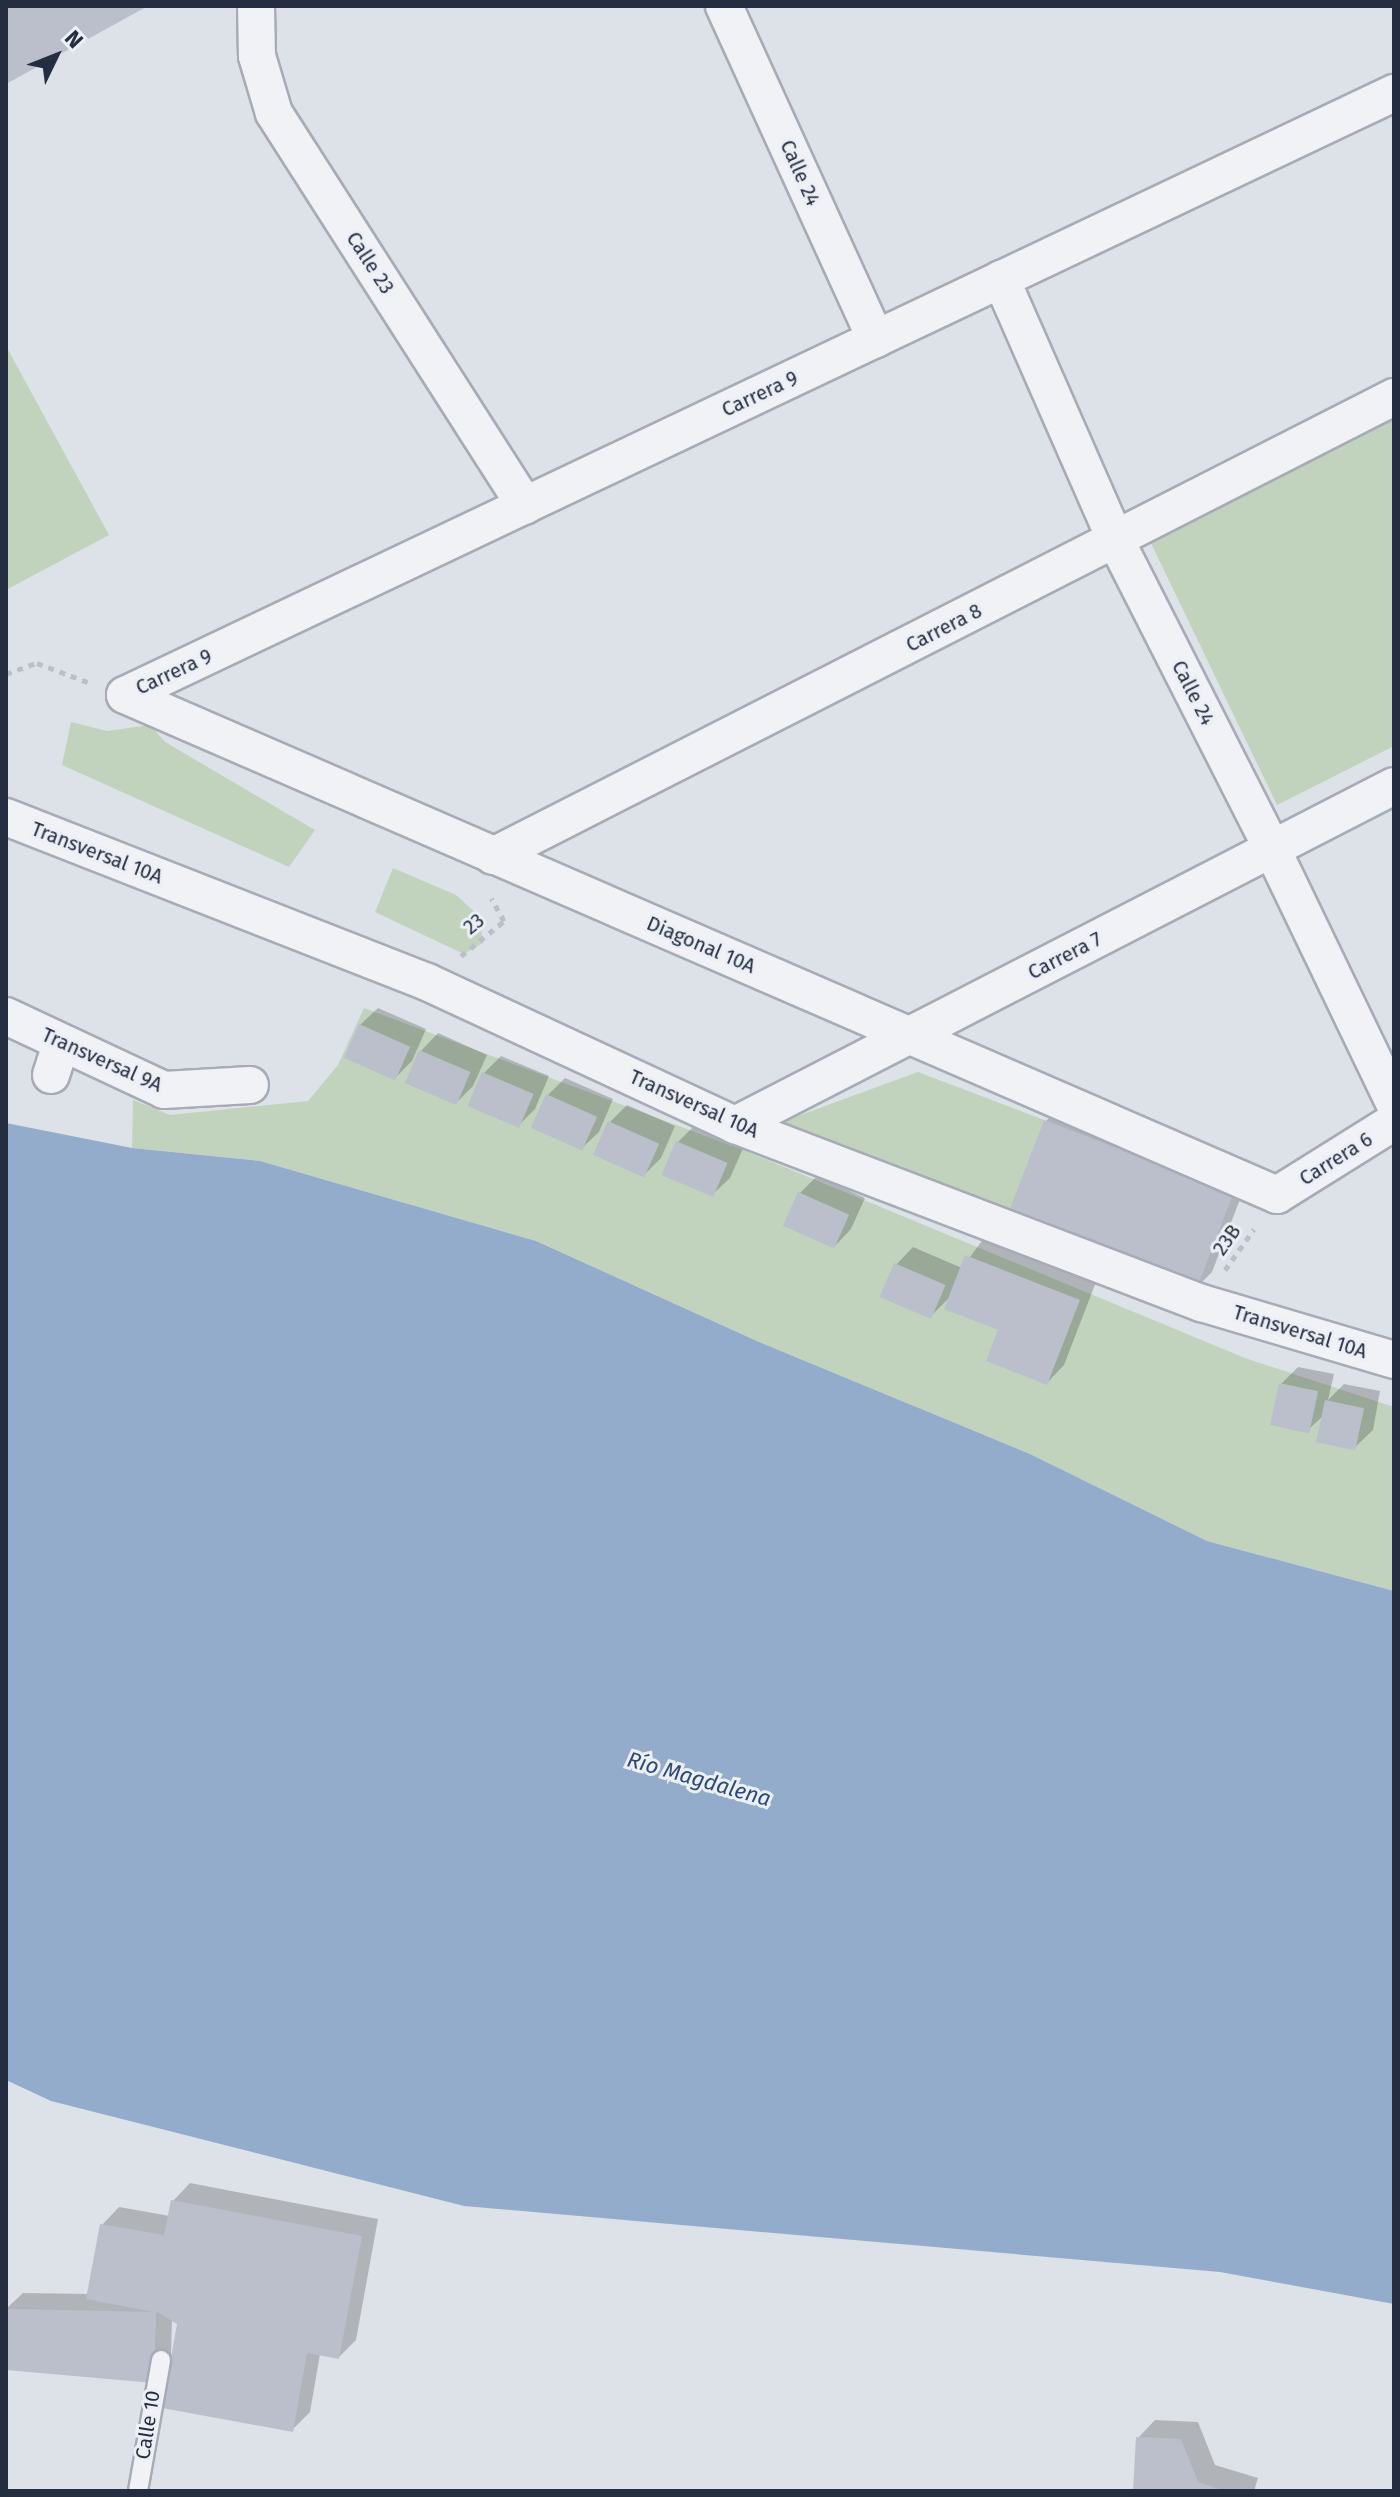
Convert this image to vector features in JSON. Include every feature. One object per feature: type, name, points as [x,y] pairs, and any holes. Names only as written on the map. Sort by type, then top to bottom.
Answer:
[{"type":"street","name":"Calle 23","points":[[256,6],[257,56],[274,113],[525,506]]},
{"type":"street","name":"Calle 24","points":[[724,6],[876,339]]},
{"type":"street","name":"Carrera 9","points":[[125,695],[1394,93]]},
{"type":"street","name":"Calle 24","points":[[1001,279],[1116,541],[1272,849],[1394,1103]]},
{"type":"street","name":"Carrera 8","points":[[493,856],[1394,397]]},
{"type":"street","name":"Diagonal 10A","points":[[125,695],[1277,1195]]},
{"type":"street","name":"Carrera 7","points":[[735,1125],[1394,786]]},
{"type":"street","name":"Transversal 10A","points":[[6,817],[427,982],[735,1125],[1202,1303],[1394,1360]]},
{"type":"street","name":"Transversal 9A","points":[[6,1016],[56,1059],[164,1090],[250,1085]]},
{"type":"street","name":"Carrera 6","points":[[1277,1195],[1394,1122]]},
{"type":"lane","name":"Calle 10","points":[[138,2491],[161,2360]]},
{"type":"path","points":[[6,674],[37,663],[125,695]]},
{"type":"path","name":"23","points":[[427,982],[504,921],[488,894]]},
{"type":"path","name":"23B","points":[[1202,1303],[1277,1195]]},
{"type":"green space","points":[[6,346],[109,535],[6,590]]},
{"type":"green space","points":[[1394,418],[1394,746],[1277,805],[1150,541]]},
{"type":"green space","points":[[71,722],[107,731],[150,725],[165,742],[315,830],[289,867],[62,765]]},
{"type":"green space","points":[[393,868],[456,895],[479,916],[483,943],[464,954],[375,912]]},
{"type":"green space","points":[[364,1008],[743,1150],[1245,1358],[1394,1407],[1394,1591],[1207,1541],[1030,1454],[759,1342],[536,1241],[260,1161],[132,1148],[133,1100],[170,1115],[308,1101],[338,1065]]},
{"type":"green space","points":[[918,1072],[1044,1120],[1007,1220],[765,1128]]},
{"type":"water","name":"Río Magdalena","points":[[6,1123],[132,1148],[260,1161],[536,1241],[759,1342],[1030,1454],[1207,1541],[1394,1591],[1394,2304],[1220,2272],[464,2206],[51,2101],[6,2080]]},
{"type":"building","points":[[6,6],[148,6],[6,84]]},
{"type":"building","points":[[359,1024],[410,1047],[395,1081],[344,1058]]},
{"type":"building","points":[[419,1050],[471,1072],[456,1105],[405,1083]]},
{"type":"building","points":[[482,1072],[534,1094],[519,1128],[468,1106]]},
{"type":"building","points":[[546,1094],[597,1117],[582,1151],[531,1128]]},
{"type":"building","points":[[1044,1120],[1234,1193],[1195,1293],[1006,1220]]},
{"type":"building","points":[[608,1121],[659,1144],[644,1178],[593,1155]]},
{"type":"building","points":[[676,1141],[728,1163],[713,1197],[662,1175]]},
{"type":"building","points":[[798,1192],[849,1215],[834,1249],[783,1226]]},
{"type":"building","points":[[965,1255],[1080,1300],[1047,1385],[986,1361],[998,1330],[944,1309]]},
{"type":"building","points":[[894,1263],[946,1285],[931,1319],[880,1297]]},
{"type":"building","points":[[1279,1383],[1318,1391],[1309,1433],[1270,1425]]},
{"type":"building","points":[[1325,1400],[1364,1408],[1355,1450],[1316,1442]]},
{"type":"building","points":[[171,2200],[362,2236],[339,2359],[307,2353],[293,2432],[162,2408],[177,2324],[159,2313],[86,2299],[100,2224],[164,2235]]},
{"type":"building","points":[[6,2309],[156,2312],[154,2383],[6,2370]]},
{"type":"building","points":[[1136,2437],[1181,2439],[1198,2482],[1225,2491],[1133,2491]]}]
